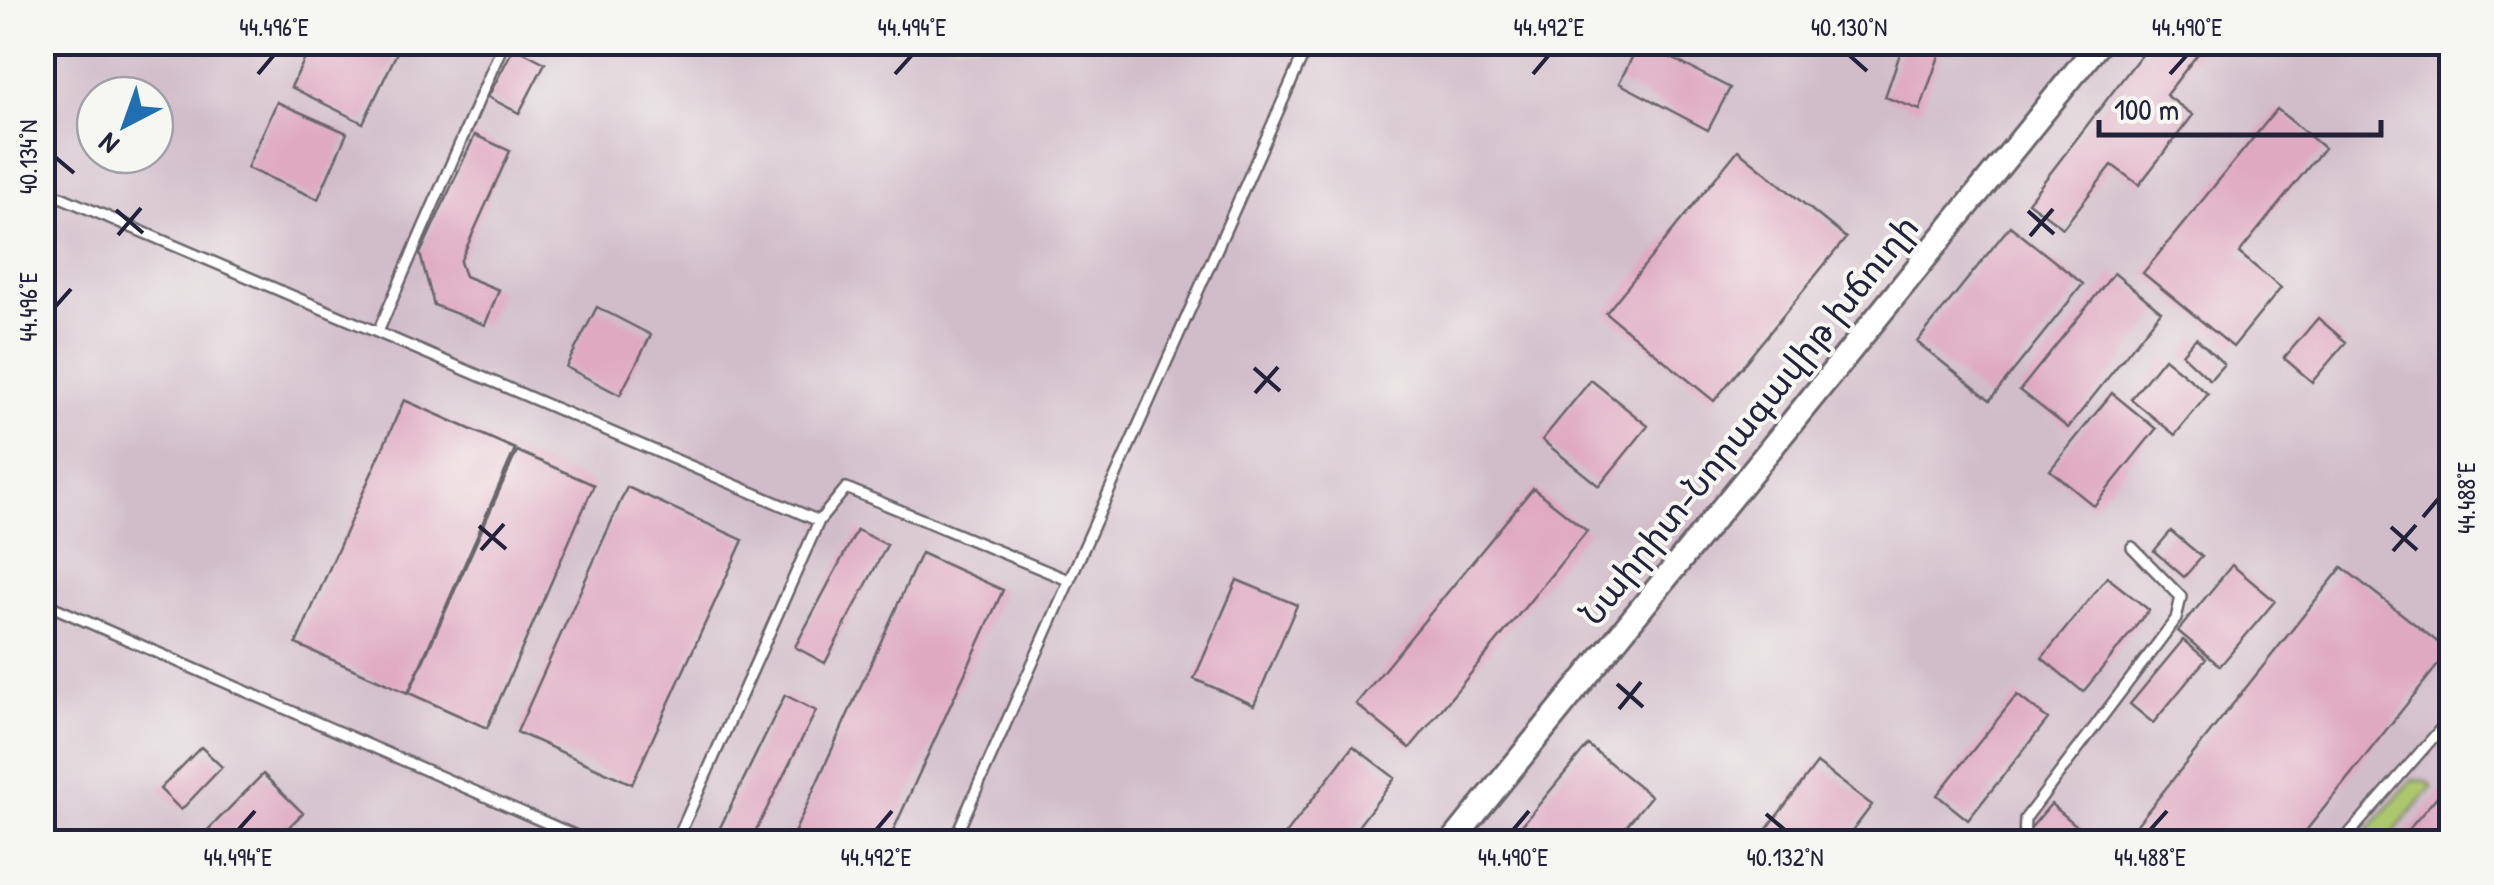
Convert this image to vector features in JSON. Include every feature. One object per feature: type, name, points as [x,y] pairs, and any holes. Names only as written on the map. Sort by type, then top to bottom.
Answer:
[{"type":"street","name":"Նաիրիտ-Նորագավիթ խճուղի","points":[[1452,842],[2100,42]]},
{"type":"lane","points":[[378,332],[504,42]]},
{"type":"lane","points":[[954,842],[1309,42]]},
{"type":"lane","points":[[42,189],[820,521]]},
{"type":"lane","points":[[676,842],[820,521],[846,488],[1068,580]]},
{"type":"lane","points":[[2024,842],[2025,819],[2176,619],[2181,598],[2132,547]]},
{"type":"lane","points":[[42,602],[590,842]]},
{"type":"lane","points":[[2342,842],[2452,716]]},
{"type":"shaded area","points":[[43,43],[2451,43],[2451,842],[43,842]]},
{"type":"green space","points":[[2412,780],[2426,781],[2432,787],[2385,842],[2358,842]]},
{"type":"building","points":[[313,42],[402,42],[363,123],[291,87]]},
{"type":"building","points":[[1640,42],[1730,88],[1708,130],[1619,83]]},
{"type":"building","points":[[1904,42],[1940,53],[1920,110],[1885,97]]},
{"type":"building","points":[[2151,42],[2207,42],[2166,95],[2193,115],[2139,185],[2112,165],[2063,228],[2028,202]]},
{"type":"building","points":[[514,47],[545,63],[519,113],[488,97]]},
{"type":"building","points":[[277,102],[347,133],[318,199],[247,168]]},
{"type":"building","points":[[2277,109],[2324,148],[2239,253],[2281,288],[2233,347],[2143,273]]},
{"type":"building","points":[[475,135],[510,151],[460,262],[465,276],[499,290],[485,325],[434,305],[420,254]]},
{"type":"building","points":[[1738,150],[1846,238],[1714,401],[1606,313]]},
{"type":"building","points":[[2010,226],[2083,284],[1990,400],[1917,342]]},
{"type":"building","points":[[2114,273],[2161,311],[2068,428],[2020,390]]},
{"type":"building","points":[[597,307],[651,335],[620,395],[566,367]]},
{"type":"building","points":[[2318,318],[2346,342],[2312,382],[2284,358]]},
{"type":"building","points":[[2196,338],[2224,364],[2210,380],[2182,354]]},
{"type":"building","points":[[2164,358],[2208,394],[2175,435],[2131,399]]},
{"type":"building","points":[[1591,380],[1648,426],[1599,486],[1542,440]]},
{"type":"building","points":[[2112,393],[2156,429],[2094,506],[2050,470]]},
{"type":"building","points":[[404,400],[515,449],[408,693],[296,644]]},
{"type":"building","points":[[517,451],[594,485],[487,728],[409,693]]},
{"type":"building","points":[[627,487],[743,540],[632,784],[517,732]]},
{"type":"building","points":[[1533,488],[1587,531],[1410,748],[1356,704]]},
{"type":"building","points":[[857,530],[887,545],[825,663],[795,647]]},
{"type":"building","points":[[2171,531],[2202,557],[2184,577],[2154,551]]},
{"type":"building","points":[[921,553],[1003,590],[888,842],[790,842]]},
{"type":"building","points":[[2232,565],[2275,601],[2220,666],[2178,631]]},
{"type":"building","points":[[2342,567],[2449,651],[2297,842],[2123,842]]},
{"type":"building","points":[[2107,577],[2149,610],[2083,692],[2042,658]]},
{"type":"building","points":[[1237,580],[1297,605],[1254,705],[1194,679]]},
{"type":"building","points":[[2183,640],[2206,659],[2153,723],[2130,704]]},
{"type":"building","points":[[785,695],[816,711],[750,842],[718,842],[714,840]]},
{"type":"building","points":[[2017,695],[2048,719],[1968,820],[1937,795]]},
{"type":"building","points":[[1588,745],[1651,796],[1613,842],[1508,842]]},
{"type":"building","points":[[1353,746],[1395,778],[1346,842],[1280,842]]},
{"type":"building","points":[[201,747],[222,767],[181,810],[160,789]]},
{"type":"building","points":[[1817,763],[1872,805],[1844,842],[1757,842]]},
{"type":"building","points":[[263,774],[303,813],[274,842],[196,842]]},
{"type":"building","points":[[2452,779],[2452,842],[2398,842]]},
{"type":"building","points":[[2051,804],[2096,842],[2045,842],[2029,830]]}]
